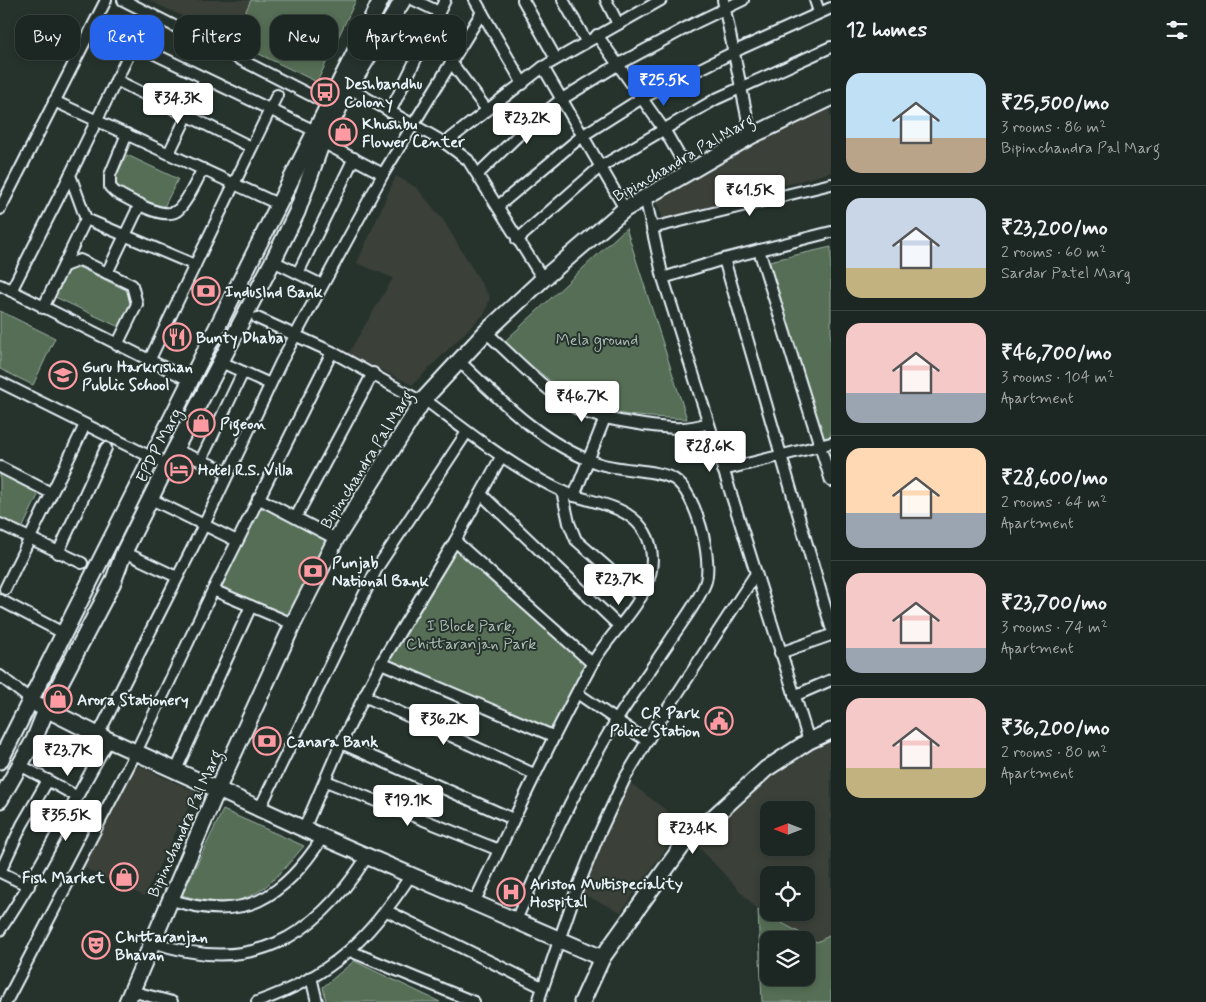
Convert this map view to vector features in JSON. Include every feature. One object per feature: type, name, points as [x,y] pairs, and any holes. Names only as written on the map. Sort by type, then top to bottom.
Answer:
[{"type":"street","points":[[99,15],[106,0]]},
{"type":"street","points":[[123,0],[334,107]]},
{"type":"street","name":"EPDP Marg","points":[[0,761],[191,382],[278,204],[319,137],[345,85],[382,0]]},
{"type":"street","name":"EPDP Marg","points":[[345,85],[403,0]]},
{"type":"street","points":[[414,0],[439,12]]},
{"type":"street","points":[[390,112],[445,0]]},
{"type":"street","points":[[475,0],[523,84]]},
{"type":"street","points":[[523,0],[556,59]]},
{"type":"street","points":[[563,0],[586,41]]},
{"type":"street","points":[[606,0],[618,24]]},
{"type":"street","points":[[446,143],[523,84],[542,67],[661,0]]},
{"type":"street","points":[[478,174],[529,125],[562,100],[619,64],[724,4],[743,0]]},
{"type":"street","points":[[816,0],[819,12]]},
{"type":"street","points":[[724,4],[751,136]]},
{"type":"street","points":[[498,206],[582,136],[642,98],[819,12],[831,8]]},
{"type":"street","points":[[0,930],[28,886],[76,796],[177,577],[295,336],[383,174],[482,12]]},
{"type":"street","points":[[0,209],[90,33]]},
{"type":"street","points":[[597,35],[665,131],[688,171]]},
{"type":"street","points":[[517,240],[600,168],[742,87],[831,47]]},
{"type":"street","points":[[164,58],[270,110],[383,174]]},
{"type":"street","points":[[11,291],[126,60]]},
{"type":"street","points":[[451,62],[487,110]]},
{"type":"street","points":[[542,67],[625,209]]},
{"type":"street","points":[[169,153],[205,78]]},
{"type":"street","points":[[116,80],[251,147]]},
{"type":"street","points":[[345,85],[413,126],[446,143],[468,160],[543,279]]},
{"type":"street","points":[[149,360],[251,147],[278,95]]},
{"type":"street","name":"Bipinchandra Pal Marg","points":[[129,996],[153,942],[169,899],[293,624],[336,539],[423,400],[458,360],[486,332],[543,279],[625,209],[751,136],[831,98]]},
{"type":"street","points":[[54,101],[278,204]]},
{"type":"street","points":[[127,134],[108,181],[115,192],[159,213],[176,212],[180,208],[202,169]]},
{"type":"street","name":"EPDP Marg","points":[[0,800],[34,740],[46,710],[113,582],[124,552],[167,465],[297,212],[319,137]]},
{"type":"street","points":[[298,273],[354,158]]},
{"type":"street","points":[[46,309],[86,219],[70,174]]},
{"type":"street","points":[[652,228],[831,184]]},
{"type":"street","points":[[645,196],[663,278],[808,741]]},
{"type":"street","points":[[107,273],[140,204]]},
{"type":"street","points":[[86,219],[195,264]]},
{"type":"street","points":[[663,278],[724,259],[831,232]]},
{"type":"street","points":[[759,250],[831,481]]},
{"type":"street","points":[[724,259],[831,627]]},
{"type":"street","points":[[64,266],[80,260],[132,284],[137,304],[117,345]]},
{"type":"street","points":[[273,261],[322,285]]},
{"type":"street","points":[[0,285],[191,382]]},
{"type":"street","points":[[257,318],[332,352],[423,400],[501,457],[562,491],[608,505],[628,515],[642,527],[648,539],[652,556],[650,574],[640,597],[592,663],[534,774],[474,903]]},
{"type":"street","points":[[486,332],[556,395],[574,407],[605,418],[673,429],[695,428],[708,423]]},
{"type":"street","points":[[6,1002],[136,752],[258,498],[332,352]]},
{"type":"street","points":[[458,360],[504,404],[547,437],[588,460],[626,470],[661,474],[674,479],[689,496],[707,552],[708,569],[705,584],[694,605],[616,720],[560,823],[516,920]]},
{"type":"street","points":[[221,362],[270,384]]},
{"type":"street","points":[[201,460],[243,372]]},
{"type":"street","points":[[296,517],[372,373]]},
{"type":"street","points":[[0,382],[167,465]]},
{"type":"street","points":[[574,496],[605,418]]},
{"type":"street","points":[[5,589],[28,538],[85,425]]},
{"type":"street","points":[[260,808],[377,568],[467,432]]},
{"type":"street","points":[[723,470],[831,443]]},
{"type":"street","points":[[58,552],[106,448]]},
{"type":"street","points":[[175,450],[228,472]]},
{"type":"street","points":[[304,828],[341,743],[381,663],[455,541],[501,457]]},
{"type":"street","points":[[0,467],[51,493]]},
{"type":"street","points":[[562,491],[568,523],[576,540],[640,597]]},
{"type":"street","points":[[480,494],[620,627]]},
{"type":"street","points":[[258,498],[336,539]]},
{"type":"street","points":[[151,499],[237,541]]},
{"type":"street","points":[[0,524],[82,563]]},
{"type":"street","points":[[455,541],[592,663]]},
{"type":"street","points":[[124,552],[177,577]]},
{"type":"street","points":[[538,1002],[599,834],[625,778],[755,575]]},
{"type":"street","points":[[213,590],[293,624]]},
{"type":"street","points":[[0,600],[65,634]]},
{"type":"street","points":[[176,770],[251,606]]},
{"type":"street","points":[[780,653],[831,635]]},
{"type":"street","points":[[381,663],[553,736]]},
{"type":"street","points":[[0,676],[46,710],[323,837],[602,958]]},
{"type":"street","points":[[794,696],[831,680]]},
{"type":"street","points":[[577,693],[647,741]]},
{"type":"street","points":[[364,696],[534,774]]},
{"type":"street","points":[[582,1002],[602,958],[683,845],[766,769],[808,741],[831,732]]},
{"type":"street","points":[[341,743],[513,819]]},
{"type":"street","points":[[20,765],[76,796]]},
{"type":"street","points":[[28,886],[0,872],[22,826],[48,780]]},
{"type":"street","points":[[326,781],[499,850]]},
{"type":"street","points":[[169,899],[188,906],[211,909],[236,908],[261,901],[291,879],[304,865],[323,837]]},
{"type":"street","points":[[153,942],[181,952],[207,955],[260,950],[289,938],[314,920],[341,894],[368,857]]},
{"type":"street","points":[[257,1002],[274,999],[350,951],[387,911],[411,875]]},
{"type":"street","points":[[387,911],[542,987]]},
{"type":"street","points":[[350,951],[474,1002]]},
{"type":"street","points":[[311,977],[317,1002]]},
{"type":"street","points":[[129,996],[172,1002]]},
{"type":"shaded area","points":[[149,0],[356,0],[338,38],[338,15],[270,15],[270,59],[260,54],[260,15],[180,15]]},
{"type":"shaded area","points":[[272,60],[327,60],[317,82]]},
{"type":"shaded area","points":[[825,99],[831,117],[831,172],[663,220],[655,195]]},
{"type":"shaded area","points":[[396,176],[417,188],[444,221],[490,298],[485,313],[412,385],[348,354],[393,278],[357,263]]},
{"type":"shaded area","points":[[831,737],[831,935],[818,942],[815,940],[815,931],[797,931],[779,921],[815,921],[815,866],[760,866],[760,911],[693,841],[772,769]]},
{"type":"shaded area","points":[[133,763],[196,792],[144,896],[82,867]]},
{"type":"shaded area","points":[[628,781],[684,824],[621,912],[580,893]]},
{"type":"green space","points":[[251,0],[356,0],[338,38],[338,15],[270,15],[270,59],[260,55],[260,15],[244,15]]},
{"type":"green space","points":[[271,60],[327,60],[317,82]]},
{"type":"green space","points":[[127,155],[178,179],[162,211],[112,184]]},
{"type":"green space","name":"Mela ground","points":[[626,228],[687,419],[616,413],[591,404],[552,382],[505,341]]},
{"type":"green space","points":[[831,247],[831,463],[765,262]]},
{"type":"green space","points":[[80,268],[128,291],[130,303],[119,327],[53,296],[67,271]]},
{"type":"green space","points":[[0,311],[55,338],[33,385],[0,369]]},
{"type":"green space","points":[[0,470],[41,489],[22,529],[0,518]]},
{"type":"green space","points":[[261,504],[329,541],[290,617],[221,587]]},
{"type":"green space","name":"I Block Park, Chittaranjan Park","points":[[455,541],[592,663],[550,729],[387,663]]},
{"type":"green space","points":[[223,810],[304,846],[277,876],[252,895],[238,900],[223,902],[182,895]]},
{"type":"green space","points":[[758,910],[760,911],[760,921],[778,921],[797,931],[760,931],[760,956]]},
{"type":"green space","points":[[831,935],[831,1002],[762,1002],[761,986],[815,986],[815,941],[817,942]]},
{"type":"green space","points":[[354,961],[440,1002],[326,1002],[323,987]]},
{"type":"place","name":"Deshbandhu Colony","points":[[325,92]]},
{"type":"place","name":"Khushbu Flower Center","points":[[343,132]]},
{"type":"place","name":"IndusInd Bank","points":[[206,291]]},
{"type":"place","name":"Bunty Dhaba","points":[[177,337]]},
{"type":"place","name":"Guru Harkrishan Public School","points":[[63,375]]},
{"type":"place","name":"Pigeon","points":[[201,423]]},
{"type":"place","name":"Hotel R.S. Villa","points":[[179,469]]},
{"type":"place","name":"Punjab National Bank","points":[[313,571]]},
{"type":"place","name":"Arora Stationery","points":[[58,699]]},
{"type":"place","name":"CR Park Police Station","points":[[719,721]]},
{"type":"place","name":"Canara Bank","points":[[267,741]]},
{"type":"place","name":"Fish Market","points":[[124,877]]},
{"type":"place","name":"Ariston Multispeciality Hospital","points":[[511,892]]},
{"type":"place","name":"Chittaranjan Bhavan","points":[[96,945]]}]
